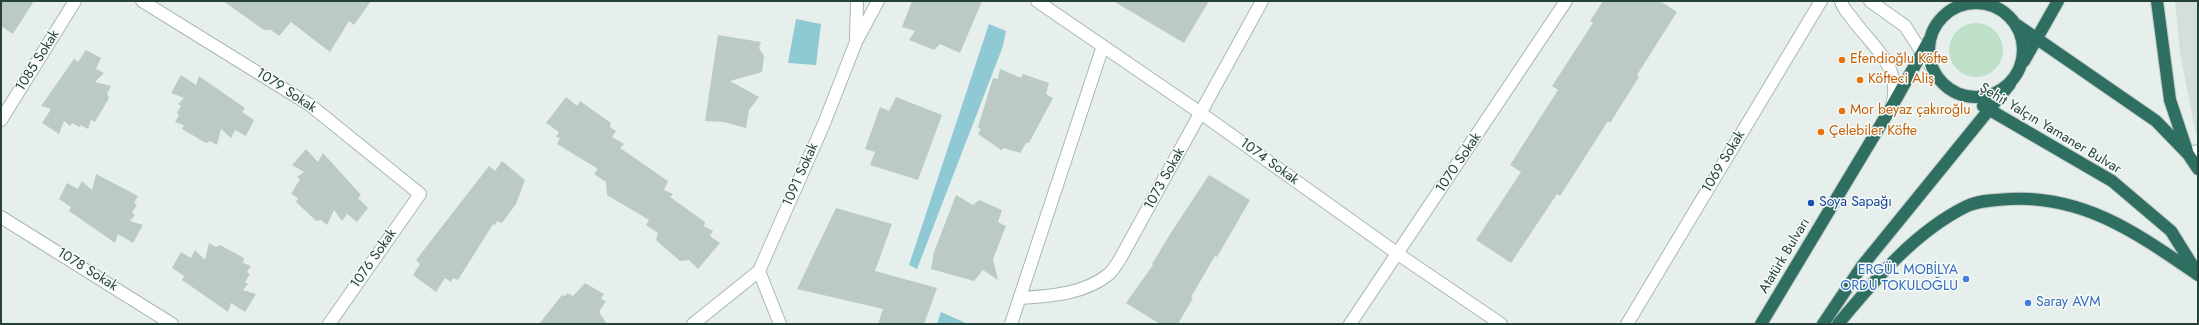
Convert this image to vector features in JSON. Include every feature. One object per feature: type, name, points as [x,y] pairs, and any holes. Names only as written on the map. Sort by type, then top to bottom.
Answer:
[{"type":"highway","points":[[1957,1],[1937,23],[1930,37],[1929,52],[1932,68],[1940,81],[1952,91],[1966,97],[1982,98],[1997,93],[2010,84]]},
{"type":"highway","points":[[1823,324],[1862,266],[2010,84],[2019,71],[2058,1]]},
{"type":"highway","points":[[2157,1],[2170,100],[2193,152],[2198,169]]},
{"type":"highway","points":[[1948,12],[1962,4],[1976,2],[1994,5],[2007,13],[2018,25],[2156,121],[2193,152]]},
{"type":"highway","points":[[2018,25],[2023,40],[2024,56],[2019,71]]},
{"type":"highway","name":"Atatürk Bulvarı","points":[[1761,324],[1892,106],[1930,37]]},
{"type":"highway","name":"Şehit Yalçın Yamaner Bulvar","points":[[1966,97],[2112,181],[2171,231],[2198,275]]},
{"type":"highway","points":[[1838,324],[1883,270],[1932,228],[1968,206],[1988,200],[2031,198],[2066,203],[2098,214],[2140,235],[2198,275]]},
{"type":"street","name":"1085 Sokak","points":[[1,120],[75,1]]},
{"type":"street","name":"1079 Sokak","points":[[142,1],[310,105],[420,194]]},
{"type":"street","points":[[856,1],[856,42]]},
{"type":"street","name":"1091 Sokak","points":[[693,324],[759,271],[823,126],[856,42],[878,1]]},
{"type":"street","name":"1074 Sokak","points":[[1037,1],[1202,114],[1398,254],[1501,324]]},
{"type":"street","name":"1073 Sokak","points":[[1020,298],[1060,295],[1085,287],[1109,274],[1120,259],[1202,114],[1262,1]]},
{"type":"street","name":"1070 Sokak","points":[[1350,324],[1566,1]]},
{"type":"street","name":"1069 Sokak","points":[[1627,324],[1821,1]]},
{"type":"street","points":[[1841,1],[1855,23],[1882,54],[1892,72],[1895,96],[1892,106]]},
{"type":"street","points":[[1870,1],[1905,26],[1932,68]]},
{"type":"street","points":[[1011,324],[1103,46]]},
{"type":"street","name":"1076 Sokak","points":[[329,324],[420,194]]},
{"type":"street","name":"1078 Sokak","points":[[1,217],[172,324]]},
{"type":"street","points":[[759,271],[780,324]]},
{"type":"shaded area","points":[[2175,1],[2198,1],[2198,145],[2180,53]]},
{"type":"green space","points":[[1971,23],[1981,23],[1991,27],[1999,35],[2003,45],[2003,55],[1999,65],[1991,73],[1981,77],[1971,77],[1961,73],[1953,65],[1949,55],[1949,45],[1953,35],[1961,27]]},
{"type":"water","points":[[796,19],[821,24],[816,65],[788,63]]},
{"type":"water","points":[[989,24],[1006,31],[1003,46],[917,269],[909,265]]},
{"type":"water","points":[[941,312],[968,324],[937,324]]},
{"type":"building","points":[[1,1],[34,1],[13,34],[1,26]]},
{"type":"building","points":[[223,1],[371,1],[354,25],[349,21],[330,52],[291,22],[279,36],[271,30],[264,30]]},
{"type":"building","points":[[912,1],[982,1],[960,53],[940,44],[934,50],[909,40],[915,31],[902,27]]},
{"type":"building","points":[[1113,1],[1209,1],[1184,43]]},
{"type":"building","points":[[1603,1],[1660,1],[1677,12],[1637,75],[1639,77],[1610,123],[1608,121],[1560,196],[1557,194],[1511,263],[1476,240],[1521,172],[1510,165],[1558,90],[1552,86],[1593,23],[1590,21]]},
{"type":"building","points":[[718,35],[761,42],[759,48],[764,56],[762,72],[730,81],[759,97],[749,110],[746,128],[724,122],[705,121]]},
{"type":"building","points":[[86,50],[101,58],[96,69],[104,73],[95,82],[111,86],[107,94],[109,98],[95,122],[91,120],[88,129],[81,125],[80,127],[72,123],[70,126],[64,121],[59,134],[42,123],[51,109],[41,106],[74,59],[78,62]]},
{"type":"building","points":[[1000,69],[1021,78],[1023,74],[1049,83],[1046,94],[1053,98],[1029,143],[1026,143],[1020,153],[1004,148],[1001,150],[978,134],[981,129],[978,127],[993,78],[998,79]]},
{"type":"building","points":[[181,75],[196,85],[199,76],[245,108],[242,112],[254,120],[246,136],[235,130],[231,138],[221,129],[217,145],[210,141],[206,143],[182,129],[184,125],[175,122],[179,115],[177,113],[181,106],[178,104],[184,98],[171,93]]},
{"type":"building","points":[[566,97],[577,106],[580,101],[611,123],[610,127],[616,131],[612,137],[624,144],[620,148],[668,181],[664,190],[673,194],[670,197],[705,222],[704,226],[713,231],[710,236],[720,243],[698,269],[689,260],[680,261],[656,240],[658,233],[646,225],[649,220],[607,195],[606,182],[594,174],[598,169],[557,144],[560,138],[556,137],[559,132],[546,123]]},
{"type":"building","points":[[896,97],[942,115],[918,180],[870,165],[875,152],[865,149],[880,107],[889,111]]},
{"type":"building","points":[[306,149],[318,162],[323,153],[361,195],[358,198],[368,208],[357,222],[347,214],[342,221],[334,210],[327,225],[321,220],[316,221],[296,202],[298,198],[291,194],[300,179],[297,177],[304,172],[292,165]]},
{"type":"building","points":[[502,161],[525,180],[516,204],[502,223],[497,221],[495,225],[493,224],[458,280],[453,278],[451,282],[445,278],[436,292],[413,275],[420,264],[416,260],[489,166],[495,171]]},
{"type":"building","points":[[96,174],[138,196],[134,203],[137,205],[132,212],[135,215],[130,221],[143,225],[133,243],[118,234],[115,243],[69,211],[71,207],[59,199],[67,183],[78,189],[82,181],[92,190]]},
{"type":"building","points":[[1209,175],[1250,200],[1217,257],[1215,256],[1191,297],[1193,298],[1178,324],[1160,324],[1126,303],[1153,265],[1152,264],[1172,231]]},
{"type":"building","points":[[956,195],[973,205],[979,200],[1002,210],[998,222],[1006,226],[993,259],[998,280],[983,270],[974,281],[931,269],[934,252]]},
{"type":"building","points":[[836,208],[892,224],[875,271],[937,288],[924,324],[878,324],[883,309],[797,289]]},
{"type":"building","points":[[209,243],[216,247],[220,245],[244,258],[243,263],[251,266],[247,272],[250,274],[245,282],[248,284],[243,290],[256,294],[245,312],[231,303],[228,312],[182,280],[184,276],[172,268],[181,252],[191,258],[195,250],[205,260]]},
{"type":"building","points":[[585,283],[604,294],[601,299],[606,301],[599,312],[607,324],[539,324],[562,295],[565,296],[567,293],[573,296]]},
{"type":"place","name":"Efendioğlu Köfte","points":[[1842,60]]},
{"type":"place","name":"Köfteci Aliş","points":[[1860,80]]},
{"type":"place","name":"Mor beyaz çakıroğlu","points":[[1842,111]]},
{"type":"place","name":"Çelebiler Köfte","points":[[1821,132]]},
{"type":"place","name":"Soya Sapağı","points":[[1811,203]]},
{"type":"place","name":"ERGÜL MOBİLYA ORDU TOKULOĞLU","points":[[1966,279]]},
{"type":"place","name":"Saray AVM","points":[[2028,303]]}]
